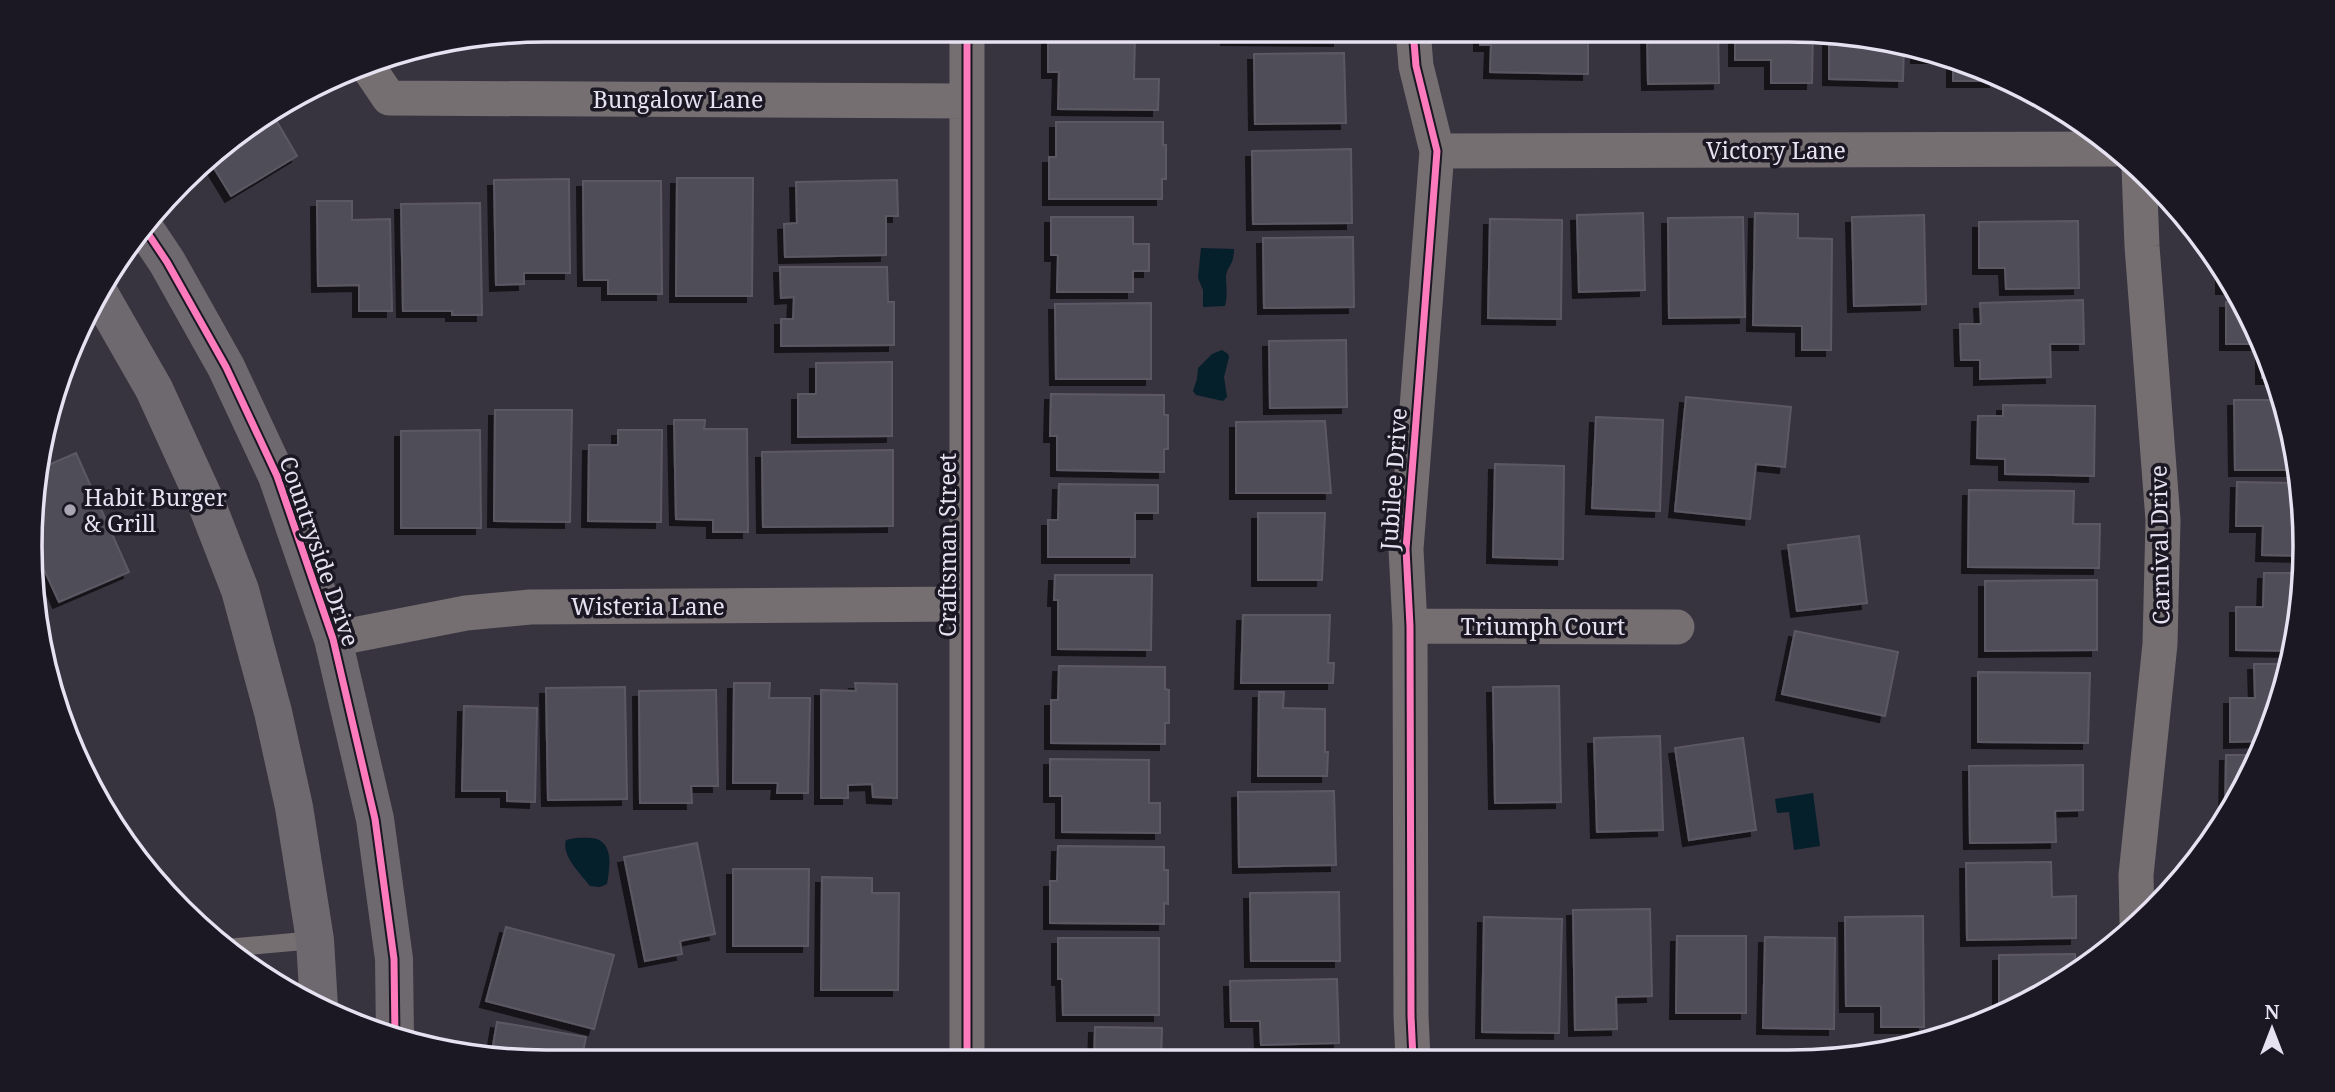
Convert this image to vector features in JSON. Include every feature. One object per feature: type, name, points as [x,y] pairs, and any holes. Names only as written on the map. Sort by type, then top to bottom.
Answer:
[{"type":"street","name":"Craftsman Street","points":[[967,42],[967,1050]]},
{"type":"street","name":"Jubilee Drive","points":[[1413,1050],[1410,626],[1406,550],[1437,151],[1416,66],[1414,42]]},
{"type":"street","name":"Bungalow Lane","points":[[372,73],[389,98],[967,101]]},
{"type":"street","name":"Victory Lane","points":[[1437,151],[2100,149]]},
{"type":"street","name":"Carnival Drive","points":[[2137,910],[2136,875],[2160,644],[2162,520],[2140,185]]},
{"type":"street","name":"Countryside Drive","points":[[149,235],[226,367],[278,476],[333,639],[375,819],[394,960],[395,1026]]},
{"type":"street","points":[[105,303],[154,389],[207,505],[240,590],[285,762],[303,854],[315,940],[318,995]]},
{"type":"street","name":"Wisteria Lane","points":[[333,639],[466,613],[530,607],[966,604]]},
{"type":"street","name":"Triumph Court","points":[[1410,626],[1677,627]]},
{"type":"lane","points":[[240,947],[315,940]]},
{"type":"water","points":[[1201,248],[1234,249],[1226,276],[1225,306],[1203,307],[1203,290],[1198,278]]},
{"type":"water","points":[[1222,350],[1229,357],[1224,377],[1227,397],[1223,401],[1196,395],[1193,391],[1198,368],[1212,354]]},
{"type":"water","points":[[1813,793],[1820,846],[1794,850],[1789,812],[1777,813],[1775,799]]},
{"type":"water","points":[[594,838],[607,848],[607,884],[600,887],[590,886],[573,864],[565,846],[566,840]]},
{"type":"building","points":[[1048,42],[1135,42],[1134,79],[1159,79],[1158,110],[1058,109],[1059,72],[1048,72]]},
{"type":"building","points":[[1480,42],[1588,42],[1588,74],[1490,72],[1491,45],[1480,45]]},
{"type":"building","points":[[1647,42],[1718,42],[1719,83],[1648,84]]},
{"type":"building","points":[[1735,42],[1813,43],[1812,83],[1771,83],[1771,60],[1735,60]]},
{"type":"building","points":[[1829,44],[1904,56],[1903,81],[1829,79]]},
{"type":"building","points":[[1344,53],[1346,123],[1255,124],[1254,54]]},
{"type":"building","points":[[1953,70],[1984,81],[1953,81]]},
{"type":"building","points":[[276,121],[297,156],[231,196],[214,167]]},
{"type":"building","points":[[1056,122],[1163,122],[1166,179],[1162,179],[1162,199],[1049,199],[1049,157],[1056,157]]},
{"type":"building","points":[[1351,149],[1352,223],[1253,224],[1252,151]]},
{"type":"building","points":[[677,178],[753,178],[752,296],[676,296]]},
{"type":"building","points":[[569,179],[570,273],[524,273],[524,284],[496,285],[494,180]]},
{"type":"building","points":[[897,180],[898,216],[886,216],[886,255],[785,257],[784,224],[797,223],[796,182]]},
{"type":"building","points":[[583,181],[661,181],[662,294],[608,294],[608,280],[584,280]]},
{"type":"building","points":[[317,201],[352,201],[352,220],[390,219],[392,311],[359,311],[359,285],[318,286]]},
{"type":"building","points":[[480,203],[482,315],[452,315],[452,311],[403,311],[401,204]]},
{"type":"building","points":[[1643,213],[1645,290],[1579,292],[1577,215]]},
{"type":"building","points":[[1755,213],[1798,214],[1798,238],[1832,239],[1831,350],[1802,350],[1802,326],[1753,325]]},
{"type":"building","points":[[1924,215],[1926,304],[1854,306],[1852,217]]},
{"type":"building","points":[[1051,217],[1133,217],[1133,244],[1149,244],[1149,271],[1133,271],[1133,292],[1057,292],[1058,255],[1051,255]]},
{"type":"building","points":[[1743,217],[1745,317],[1669,318],[1668,218]]},
{"type":"building","points":[[1490,219],[1562,220],[1561,319],[1488,318]]},
{"type":"building","points":[[2078,221],[2079,288],[2006,289],[2005,268],[1979,268],[1979,222]]},
{"type":"building","points":[[1353,237],[1354,307],[1264,308],[1263,238]]},
{"type":"building","points":[[780,267],[887,267],[888,302],[894,302],[894,345],[781,346],[781,319],[793,319],[794,297],[781,298]]},
{"type":"building","points":[[2083,300],[2084,344],[2050,344],[2051,377],[1980,379],[1980,360],[1961,360],[1960,324],[1981,324],[1980,303]]},
{"type":"building","points":[[2226,302],[2229,302],[2251,344],[2226,344]]},
{"type":"building","points":[[1151,303],[1151,379],[1056,379],[1055,304]]},
{"type":"building","points":[[1346,340],[1347,407],[1270,408],[1269,341]]},
{"type":"building","points":[[892,362],[892,436],[798,437],[798,394],[816,394],[816,363]]},
{"type":"building","points":[[1051,394],[1164,395],[1164,415],[1168,415],[1168,449],[1164,449],[1164,472],[1057,470],[1057,436],[1050,436]]},
{"type":"building","points":[[1686,397],[1791,407],[1785,467],[1756,464],[1750,519],[1675,511]]},
{"type":"building","points":[[2234,400],[2271,400],[2287,470],[2235,470]]},
{"type":"building","points":[[2003,405],[2095,406],[2094,476],[2005,474],[2005,459],[1977,458],[1978,416],[2003,416]]},
{"type":"building","points":[[495,410],[572,410],[570,522],[494,521]]},
{"type":"building","points":[[1596,417],[1663,420],[1660,511],[1592,508]]},
{"type":"building","points":[[674,420],[705,420],[704,429],[747,429],[748,532],[713,532],[713,520],[676,519]]},
{"type":"building","points":[[1325,421],[1331,493],[1236,493],[1236,422]]},
{"type":"building","points":[[480,430],[481,528],[401,528],[401,431]]},
{"type":"building","points":[[618,430],[662,430],[661,522],[588,521],[589,445],[618,445]]},
{"type":"building","points":[[893,450],[893,526],[763,527],[762,452]]},
{"type":"building","name":"Habit Burger & Grill","points":[[76,453],[129,572],[59,602],[43,566],[43,513],[49,465]]},
{"type":"building","points":[[1495,464],[1564,466],[1563,559],[1493,557]]},
{"type":"building","points":[[2237,482],[2289,483],[2293,556],[2262,555],[2263,526],[2236,526]]},
{"type":"building","points":[[1059,484],[1158,485],[1158,513],[1135,513],[1135,557],[1048,557],[1048,520],[1058,520]]},
{"type":"building","points":[[1969,490],[2074,491],[2073,524],[2100,524],[2099,568],[1968,567]]},
{"type":"building","points":[[1258,513],[1325,513],[1322,580],[1258,580]]},
{"type":"building","points":[[1859,536],[1867,603],[1797,611],[1788,545]]},
{"type":"building","points":[[2264,573],[2292,573],[2289,612],[2282,651],[2236,650],[2236,607],[2263,607]]},
{"type":"building","points":[[1055,575],[1152,575],[1151,650],[1058,649]]},
{"type":"building","points":[[2097,580],[2097,650],[1985,651],[1985,581]]},
{"type":"building","points":[[1243,615],[1330,615],[1328,663],[1334,663],[1333,683],[1241,683]]},
{"type":"building","points":[[1795,631],[1898,652],[1885,716],[1782,694]]},
{"type":"building","points":[[2254,664],[2279,664],[2254,741],[2230,742],[2230,698],[2255,698]]},
{"type":"building","points":[[1059,666],[1165,667],[1165,689],[1169,690],[1169,723],[1165,723],[1165,744],[1051,743],[1051,700],[1058,700]]},
{"type":"building","points":[[1978,672],[2090,673],[2088,743],[1978,742]]},
{"type":"building","points":[[734,683],[770,683],[769,698],[810,698],[808,793],[777,793],[778,783],[733,783]]},
{"type":"building","points":[[855,683],[897,684],[897,798],[873,797],[872,784],[848,785],[848,798],[821,798],[821,690],[856,691]]},
{"type":"building","points":[[1559,686],[1561,802],[1495,803],[1493,687]]},
{"type":"building","points":[[625,687],[627,799],[548,800],[546,688]]},
{"type":"building","points":[[716,690],[718,786],[691,786],[692,803],[640,803],[639,691]]},
{"type":"building","points":[[1259,692],[1284,692],[1283,708],[1325,709],[1327,776],[1258,776]]},
{"type":"building","points":[[464,706],[537,708],[535,802],[507,801],[507,791],[462,791]]},
{"type":"building","points":[[1660,736],[1663,830],[1597,832],[1594,738]]},
{"type":"building","points":[[1743,738],[1756,830],[1689,840],[1675,748]]},
{"type":"building","points":[[2226,755],[2248,755],[2241,769],[2225,797]]},
{"type":"building","points":[[1050,759],[1149,760],[1149,803],[1160,803],[1160,833],[1062,832],[1062,796],[1050,796]]},
{"type":"building","points":[[2083,765],[2083,810],[2055,811],[2056,842],[1970,843],[1969,766]]},
{"type":"building","points":[[1334,791],[1336,865],[1239,867],[1238,792]]},
{"type":"building","points":[[697,843],[715,934],[680,941],[682,954],[645,961],[624,857]]},
{"type":"building","points":[[1058,846],[1164,847],[1164,870],[1168,870],[1168,904],[1164,903],[1164,924],[1050,923],[1050,881],[1057,881]]},
{"type":"building","points":[[2051,862],[2052,897],[2076,896],[2076,938],[1967,940],[1966,863]]},
{"type":"building","points":[[733,869],[809,869],[808,946],[733,946]]},
{"type":"building","points":[[822,877],[872,878],[872,893],[899,893],[898,990],[821,990]]},
{"type":"building","points":[[1339,892],[1340,961],[1251,961],[1250,893]]},
{"type":"building","points":[[1650,909],[1652,996],[1616,997],[1617,1029],[1575,1030],[1573,910]]},
{"type":"building","points":[[1923,916],[1924,1027],[1881,1027],[1881,1006],[1846,1006],[1845,917]]},
{"type":"building","points":[[1484,917],[1562,919],[1559,1033],[1482,1032]]},
{"type":"building","points":[[506,927],[614,955],[594,1029],[486,1001]]},
{"type":"building","points":[[1677,936],[1746,936],[1746,1013],[1676,1013]]},
{"type":"building","points":[[1765,937],[1835,938],[1834,1029],[1763,1028]]},
{"type":"building","points":[[1058,938],[1159,938],[1159,1015],[1063,1015],[1062,979],[1058,979]]},
{"type":"building","points":[[2075,954],[2075,961],[1999,1004],[1999,955]]},
{"type":"building","points":[[1337,979],[1339,1043],[1261,1045],[1260,1021],[1231,1021],[1230,981]]},
{"type":"building","points":[[497,1022],[586,1037],[583,1050],[493,1047]]},
{"type":"building","points":[[1095,1027],[1162,1028],[1161,1050],[1094,1050]]},
{"type":"cycle path","points":[[967,42],[967,1050]]},
{"type":"cycle path","points":[[1413,1050],[1410,626],[1406,549],[1437,151],[1416,66],[1414,42]]},
{"type":"cycle path","points":[[149,235],[226,367],[277,476],[333,639],[375,819],[394,959],[395,1026]]},
{"type":"place","name":"Habit Burger & Grill","points":[[70,510]]}]
